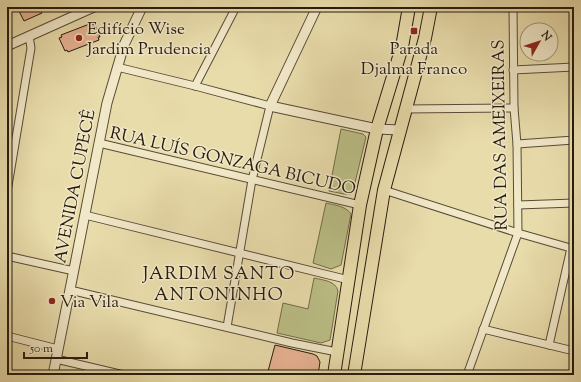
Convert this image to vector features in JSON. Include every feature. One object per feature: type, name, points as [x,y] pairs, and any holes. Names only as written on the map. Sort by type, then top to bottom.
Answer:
[{"type":"main road","points":[[334,375],[360,205],[377,129],[402,47],[410,7]]},
{"type":"main road","points":[[354,375],[384,190],[425,38],[431,7]]},
{"type":"street","points":[[7,46],[94,7]]},
{"type":"street","name":"AVENIDA CUPECÊ","points":[[53,375],[86,215],[98,143],[107,103],[124,45],[142,7]]},
{"type":"street","points":[[195,86],[236,7]]},
{"type":"street","points":[[227,327],[252,180],[270,106],[317,7]]},
{"type":"street","name":"RUA DAS AMEIXEIRAS","points":[[467,375],[518,233],[517,144],[513,70],[513,7]]},
{"type":"street","points":[[7,192],[32,48],[29,36]]},
{"type":"street","points":[[117,67],[270,106],[377,129],[400,130]]},
{"type":"street","points":[[513,70],[574,67]]},
{"type":"street","points":[[405,109],[514,108]]},
{"type":"street","points":[[517,144],[574,140]]},
{"type":"street","name":"RUA LUÍS GONZAGA BICUDO","points":[[98,143],[360,205]]},
{"type":"street","points":[[384,190],[572,249],[549,345]]},
{"type":"street","points":[[518,205],[574,203]]},
{"type":"street","points":[[86,215],[349,280]]},
{"type":"street","points":[[7,256],[74,271]]},
{"type":"street","points":[[70,290],[337,352]]},
{"type":"street","points":[[483,329],[574,351]]},
{"type":"street","points":[[7,336],[58,349]]},
{"type":"street","points":[[56,359],[124,375]]},
{"type":"green space","points":[[341,129],[363,134],[366,137],[351,194],[329,191]]},
{"type":"green space","points":[[326,203],[346,209],[351,214],[341,265],[331,269],[313,263]]},
{"type":"green space","points":[[314,278],[332,283],[338,291],[330,340],[321,343],[277,333],[283,303],[308,309]]},
{"type":"building","points":[[17,7],[39,7],[42,13],[24,21]]},
{"type":"building","name":"Edifício Wise Jardim Prudencia","points":[[92,23],[93,25],[95,24],[100,37],[98,37],[99,40],[68,52],[67,50],[65,51],[59,38],[62,37],[61,35]]},
{"type":"building","points":[[275,345],[317,356],[320,362],[318,375],[267,375]]},
{"type":"place","name":"Parada Djalma Franco","points":[[414,31]]},
{"type":"place","name":"Edifício Wise Jardim Prudencia","points":[[79,38]]},
{"type":"place","name":"Via Vila","points":[[52,301]]},
{"type":"district","name":"JARDIM SANTO ANTONINHO","points":[[219,283]]}]
